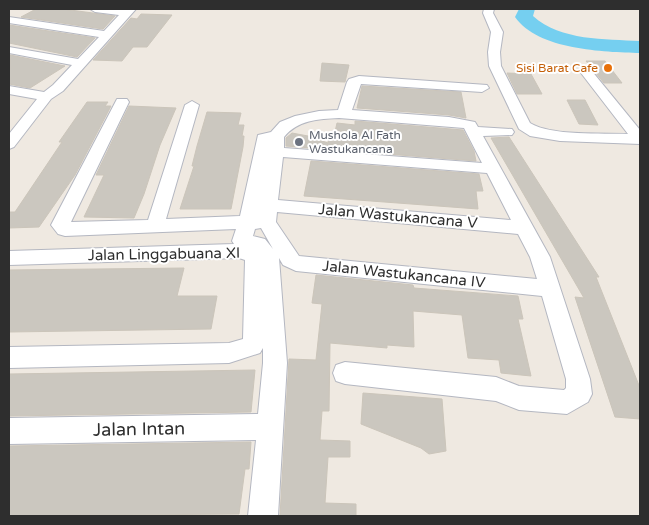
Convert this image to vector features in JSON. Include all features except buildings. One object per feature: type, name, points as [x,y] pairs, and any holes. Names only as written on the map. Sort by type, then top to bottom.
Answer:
[{"type":"street","points":[[9,13],[17,9]]},
{"type":"street","points":[[95,9],[129,11]]},
{"type":"street","points":[[489,9],[488,14],[497,32],[494,52],[495,66],[524,126],[535,132],[560,136],[640,139]]},
{"type":"street","points":[[9,144],[46,96],[58,88],[129,11]]},
{"type":"street","points":[[9,20],[108,35]]},
{"type":"street","points":[[12,42],[42,25]]},
{"type":"street","points":[[12,42],[82,63]]},
{"type":"street","points":[[587,73],[640,139]]},
{"type":"street","points":[[344,113],[359,76],[482,88]]},
{"type":"street","points":[[9,90],[46,96]]},
{"type":"street","points":[[122,102],[60,225],[65,229],[155,225],[260,227]]},
{"type":"street","points":[[155,225],[192,105]]},
{"type":"street","points":[[260,227],[276,144],[284,126],[296,121],[344,113],[465,123],[470,125],[475,131],[540,257],[578,379],[579,394],[568,402],[519,398],[496,390],[346,373]]},
{"type":"street","points":[[475,131],[507,132]]},
{"type":"street","points":[[263,516],[275,363],[269,258],[260,227],[263,138],[276,144],[495,169]]},
{"type":"street","points":[[9,247],[260,227]]},
{"type":"street","name":"Jalan Wastukancana V","points":[[260,227],[526,228]]},
{"type":"street","name":"Jalan Wastukancana IV","points":[[260,227],[290,260],[296,264],[551,289]]},
{"type":"street","name":"Jalan Linggabuana XI","points":[[9,258],[240,251],[252,255],[255,260],[254,340],[252,346],[243,350],[229,353],[9,358]]},
{"type":"street","name":"Jalan Intan","points":[[9,431],[270,427]]},
{"type":"waterway","points":[[527,9],[524,17],[537,29],[549,34],[588,43],[640,47]]},
{"type":"place","name":"Sisi Barat Cafe","points":[[608,68]]},
{"type":"place","name":"Mushola Al Fath Wastukancana","points":[[299,142]]}]
